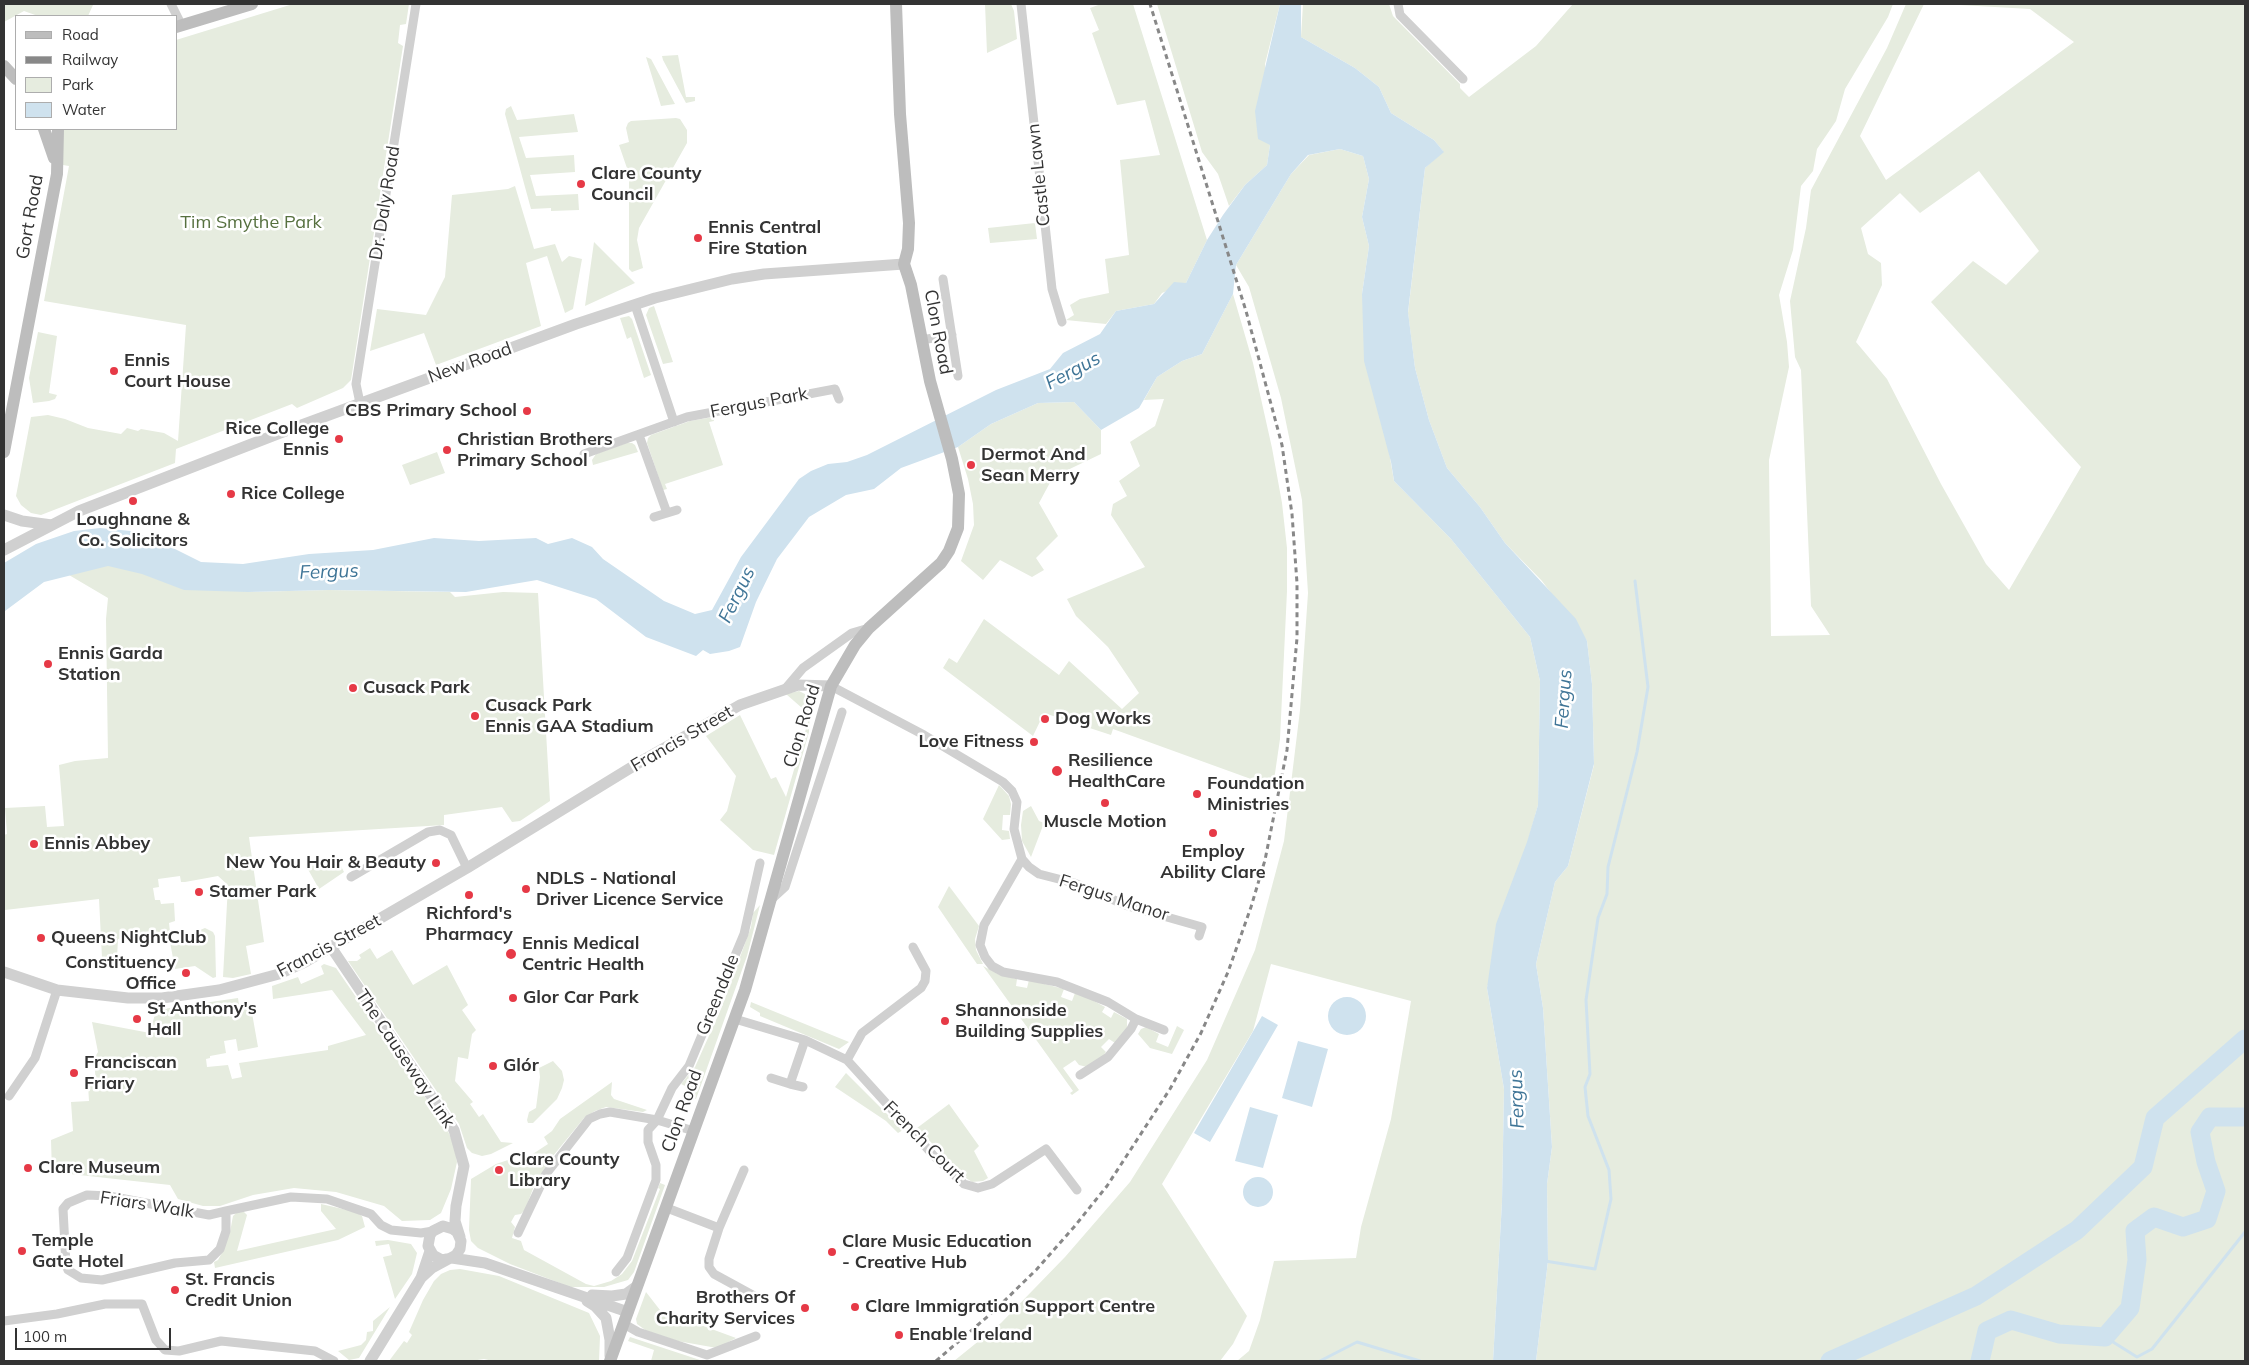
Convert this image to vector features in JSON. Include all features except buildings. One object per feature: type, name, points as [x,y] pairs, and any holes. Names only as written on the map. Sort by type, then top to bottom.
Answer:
[{"type":"main road","points":[[179,27],[252,4]]},
{"type":"main road","name":"Clon Road","points":[[610,1361],[735,1019],[772,898],[831,686],[855,646],[869,628],[941,563],[949,551],[958,528],[960,505],[952,459],[937,410],[920,340],[911,285],[904,264],[908,249],[909,223],[897,69],[896,4]]},
{"type":"main road","points":[[7,68],[15,78]]},
{"type":"main road","name":"Gort Road","points":[[44,130],[56,165]]},
{"type":"main road","name":"Gort Road","points":[[4,452],[57,174],[58,130]]},
{"type":"street","name":"Dr. Daly Road","points":[[360,403],[356,384],[416,4]]},
{"type":"street","name":"Castle Lawn","points":[[1021,4],[1052,289],[1062,322]]},
{"type":"street","points":[[1398,4],[1400,15],[1463,79]]},
{"type":"street","name":"New Road","points":[[4,550],[79,511],[360,403],[576,324],[655,298],[764,274],[904,264]]},
{"type":"street","points":[[943,279],[958,376]]},
{"type":"street","points":[[635,305],[674,422]]},
{"type":"street","points":[[920,340],[952,335]]},
{"type":"street","name":"Fergus Park","points":[[584,454],[639,436],[687,417],[835,389],[839,399]]},
{"type":"street","points":[[639,436],[667,513]]},
{"type":"street","points":[[654,517],[677,510]]},
{"type":"street","points":[[4,515],[22,521],[52,525]]},
{"type":"street","points":[[786,688],[803,668],[852,633],[869,628]]},
{"type":"street","name":"Francis Street","points":[[4,972],[57,990],[128,998],[162,998],[219,990],[279,974],[331,947],[740,705],[786,688],[805,684],[831,686]]},
{"type":"street","points":[[831,686],[924,735],[1003,782],[1012,791],[1017,801],[1014,830],[1022,859],[984,925],[980,946],[992,966],[1003,972],[1040,977],[1066,985],[1108,1002],[1136,1018],[1164,1030]]},
{"type":"street","points":[[772,898],[785,887],[842,712]]},
{"type":"street","points":[[814,746],[828,752]]},
{"type":"street","points":[[350,877],[428,832],[440,830],[451,835],[466,868]]},
{"type":"street","name":"Fergus Manor","points":[[1022,859],[1029,868],[1039,874],[1074,883],[1128,906],[1202,927],[1199,936]]},
{"type":"street","name":"Greendale","points":[[616,1272],[628,1258],[656,1180],[656,1165],[648,1142],[648,1130],[658,1120],[672,1088],[689,1066],[744,934],[760,863]]},
{"type":"street","name":"The Causeway Link","points":[[331,947],[454,1130],[464,1166],[455,1221],[460,1241]]},
{"type":"street","points":[[847,1060],[862,1033],[921,988],[925,981],[926,971],[913,947]]},
{"type":"street","points":[[9,1096],[35,1058],[57,990]]},
{"type":"street","points":[[1080,1076],[1108,1057],[1131,1029],[1136,1018]]},
{"type":"street","name":"French Court","points":[[735,1019],[805,1040],[847,1060],[934,1156],[964,1184],[978,1188],[992,1184],[1046,1149],[1077,1190]]},
{"type":"street","points":[[790,1084],[805,1040]]},
{"type":"street","points":[[771,1078],[803,1087]]},
{"type":"street","points":[[518,1233],[546,1174],[589,1119],[610,1112],[658,1120],[694,1131]]},
{"type":"street","points":[[744,1170],[718,1228],[709,1259],[709,1267],[714,1274],[758,1298],[765,1299]]},
{"type":"street","name":"Friars Walk","points":[[226,1211],[226,1231],[220,1249],[209,1260],[175,1263],[124,1277],[102,1280],[81,1278],[68,1270],[66,1265],[63,1209],[68,1202],[87,1196],[109,1196],[209,1215],[226,1211],[291,1197],[327,1199],[366,1212],[381,1225],[391,1230],[421,1233],[435,1229]]},
{"type":"street","name":"The Causeway Link","points":[[435,1229],[448,1218],[456,1206]]},
{"type":"street","points":[[666,1208],[718,1228]]},
{"type":"street","points":[[421,1278],[429,1248],[428,1240],[435,1229],[443,1226],[453,1229],[460,1241],[486,1262]]},
{"type":"street","name":"Friars Walk","points":[[408,1232],[429,1248]]},
{"type":"street","points":[[370,1361],[421,1278],[432,1268],[458,1252],[460,1241]]},
{"type":"street","points":[[429,1248],[437,1258],[486,1262],[572,1293],[626,1318],[638,1332],[707,1358],[756,1336]]},
{"type":"street","points":[[572,1293],[612,1296],[626,1294],[637,1286]]},
{"type":"street","points":[[572,1293],[595,1306],[606,1318],[610,1340],[610,1361]]},
{"type":"street","points":[[4,1321],[57,1314],[105,1304],[142,1304],[156,1340],[165,1350],[179,1351],[221,1341],[315,1351],[334,1361]]},
{"type":"green space","points":[[4,4],[93,5],[88,15],[35,15],[24,11],[4,22]]},
{"type":"green space","name":"Tim Smythe Park","points":[[293,4],[409,4],[406,24],[400,25],[398,43],[403,46],[351,380],[343,388],[297,408],[292,404],[176,449],[175,463],[41,515],[31,513],[21,505],[16,496],[31,417],[48,415],[88,428],[121,434],[127,428],[138,431],[141,429],[164,433],[178,441],[186,325],[44,301],[69,166],[63,165],[61,130],[178,130],[178,39]]},
{"type":"green space","points":[[985,4],[1011,4],[1014,11],[1017,39],[987,53]]},
{"type":"green space","points":[[1101,4],[1133,4],[1207,240],[1186,283],[1162,293],[1154,304],[1116,311],[1106,324],[1066,320],[1074,315],[1070,305],[1080,299],[1109,293],[1105,259],[1129,255],[1120,160],[1160,155],[1145,100],[1117,105],[1092,33],[1099,30],[1090,8]]},
{"type":"green space","points":[[1157,4],[1280,4],[1265,64],[1270,145],[1267,165],[1245,185],[1229,206],[1218,174],[1202,152]]},
{"type":"green space","points":[[1303,4],[1389,4],[1393,16],[1460,84],[1460,88],[1469,97],[1536,46],[1573,4],[1893,4],[1888,17],[1845,89],[1836,121],[1817,149],[1813,171],[1801,186],[1793,250],[1779,295],[1789,367],[1769,460],[1771,636],[1830,635],[1811,606],[1801,370],[1795,357],[1790,301],[1806,228],[1811,190],[1887,48],[1906,4],[1924,4],[1860,136],[1886,180],[2074,42],[2030,9],[1942,4],[2245,4],[2245,1361],[1536,1361],[1548,1261],[1547,1184],[1552,1147],[1543,1008],[1536,964],[1555,882],[1568,866],[1594,765],[1592,684],[1587,641],[1542,581],[1505,543],[1480,507],[1447,468],[1429,420],[1415,368],[1408,313],[1425,168],[1443,151],[1434,140],[1391,113],[1379,87],[1355,68],[1301,37]],"holes":[[[1979,171],[2039,251],[2006,285],[1973,261],[1931,302],[2081,467],[2009,590],[1986,564],[1941,484],[1887,379],[1856,342],[1882,285],[1881,263],[1868,254],[1861,228],[1900,193],[1920,213]]]},
{"type":"green space","points":[[678,55],[686,97],[695,97],[695,101],[686,103],[662,56]]},
{"type":"green space","points":[[646,57],[651,59],[675,104],[661,106]]},
{"type":"green space","points":[[511,106],[517,120],[574,114],[578,132],[519,137],[526,158],[574,155],[575,172],[530,175],[536,196],[578,194],[579,210],[551,211],[551,208],[531,209],[505,114],[506,109]]},
{"type":"green space","points":[[680,119],[687,130],[687,143],[639,228],[637,240],[643,268],[632,272],[629,269],[629,174],[619,145],[629,142],[626,128],[631,121]]},
{"type":"green space","points":[[1340,149],[1363,156],[1369,179],[1362,217],[1369,246],[1362,294],[1394,481],[1451,539],[1530,637],[1540,681],[1538,805],[1487,988],[1504,1089],[1502,1202],[1493,1361],[1237,1361],[1249,1351],[1260,1320],[1274,1261],[1356,1258],[1361,1227],[1391,1119],[1411,1001],[1271,964],[1253,1031],[1162,1184],[1247,1316],[1233,1344],[1220,1361],[954,1361],[1001,1323],[1065,1257],[1130,1182],[1207,1060],[1255,950],[1284,841],[1300,710],[1308,593],[1302,500],[1281,398],[1249,287],[1236,265],[1291,174],[1309,155]]},
{"type":"green space","points":[[515,186],[534,249],[555,244],[562,262],[569,256],[582,259],[573,309],[565,313],[547,256],[526,263],[541,326],[436,365],[424,333],[370,351],[377,309],[426,315],[445,277],[452,195],[508,189]]},
{"type":"green space","points":[[1035,223],[1037,239],[990,243],[988,228]]},
{"type":"green space","points":[[594,242],[635,283],[585,306]]},
{"type":"green space","points":[[1233,294],[1253,363],[1272,448],[1282,503],[1287,548],[1287,591],[1280,739],[1273,787],[1113,729],[1111,735],[1044,713],[1033,736],[943,668],[949,658],[957,663],[984,619],[1059,675],[1069,661],[1122,709],[1139,693],[1108,647],[1076,616],[1067,599],[1145,567],[1111,515],[1113,504],[1127,496],[1119,481],[1140,466],[1130,442],[1155,426],[1164,399],[1144,400],[1157,377],[1182,361],[1202,354]]},
{"type":"green space","points":[[654,306],[673,362],[663,364],[646,315],[649,308]]},
{"type":"green space","points":[[629,316],[632,319],[651,375],[644,378],[631,337],[627,339],[620,318]]},
{"type":"green space","points":[[38,332],[57,336],[49,393],[57,395],[55,399],[49,401],[33,403],[29,378]]},
{"type":"green space","points":[[1074,402],[1101,430],[1101,454],[1053,477],[1039,503],[1058,536],[1036,558],[1044,570],[1032,577],[1000,560],[983,580],[961,561],[974,525],[973,504],[968,479],[958,447],[991,424],[1038,403]]},
{"type":"green space","points":[[713,417],[714,421],[709,422],[723,465],[665,484],[667,489],[663,490],[647,443],[648,438],[651,435],[690,421]]},
{"type":"green space","points":[[627,443],[635,445],[638,452],[593,465],[592,460],[596,454]]},
{"type":"green space","points":[[437,452],[445,473],[410,485],[402,465]]},
{"type":"green space","name":"Cusack Park","points":[[108,562],[248,592],[329,590],[450,592],[455,597],[503,592],[538,593],[550,801],[520,821],[512,822],[502,807],[444,815],[444,825],[249,837],[264,942],[246,946],[251,974],[233,978],[223,977],[228,885],[218,876],[185,882],[181,882],[180,876],[158,879],[159,887],[153,888],[155,900],[160,900],[161,904],[174,903],[175,921],[169,923],[170,932],[118,939],[117,958],[102,958],[99,899],[5,910],[4,835],[7,834],[5,808],[45,806],[47,827],[64,826],[59,765],[75,761],[108,758],[106,619],[108,598],[69,575]]},
{"type":"green space","points":[[799,691],[809,699],[810,715],[786,694]]},
{"type":"green space","points":[[740,715],[771,779],[776,777],[786,797],[810,716],[809,732],[774,855],[753,850],[720,820],[727,811],[736,776],[706,736]]},
{"type":"green space","points":[[999,785],[1009,796],[1011,804],[1010,815],[1003,815],[1002,830],[1009,831],[1010,839],[1002,840],[983,819]]},
{"type":"green space","points":[[1031,806],[1039,821],[1044,823],[1031,857],[1022,841],[1021,825],[1023,811]]},
{"type":"green space","points":[[320,859],[327,863],[335,859],[338,860],[344,872],[319,889],[305,864]]},
{"type":"green space","points":[[949,886],[979,926],[975,939],[976,950],[983,964],[977,964],[938,907]]},
{"type":"green space","points":[[760,905],[747,956],[696,1099],[689,1097],[685,1086],[681,1084],[695,1067],[721,1009],[751,927],[753,913]]},
{"type":"green space","points":[[205,928],[213,932],[215,936],[216,977],[213,978],[195,966],[175,969],[170,942]]},
{"type":"green space","points":[[370,948],[377,959],[392,950],[413,985],[447,965],[468,1005],[462,1010],[476,1030],[472,1034],[468,1059],[458,1057],[455,1081],[473,1102],[470,1104],[479,1117],[483,1114],[501,1142],[513,1143],[491,1154],[482,1156],[472,1153],[467,1148],[459,1124],[348,961],[357,961],[361,958],[359,955]]},
{"type":"green space","points":[[324,964],[336,968],[447,1129],[454,1145],[457,1162],[451,1189],[441,1213],[430,1220],[402,1221],[384,1206],[336,1192],[294,1188],[253,1195],[220,1206],[203,1206],[178,1199],[170,1185],[52,1172],[51,1140],[73,1131],[71,1102],[89,1101],[88,1085],[96,1084],[94,1059],[98,1052],[92,1022],[150,1033],[156,1010],[238,998],[239,1005],[252,1013],[258,1047],[238,1051],[236,1039],[224,1041],[226,1053],[210,1056],[210,1058],[206,1059],[207,1067],[228,1065],[232,1079],[242,1077],[239,1063],[328,1050],[328,1046],[366,1035],[332,990],[273,999],[272,986],[298,977],[301,984],[324,974],[321,966]]},
{"type":"green space","points":[[983,966],[1000,975],[1017,979],[1016,986],[1027,988],[1029,980],[1064,989],[1061,997],[1072,1001],[1075,993],[1083,995],[1105,1007],[1102,1012],[1111,1018],[1114,1012],[1127,1019],[1127,1028],[1115,1043],[1109,1039],[1101,1047],[1106,1052],[1103,1056],[1087,1067],[1079,1065],[1075,1060],[1063,1068],[1079,1090],[1072,1095],[1070,1093],[1073,1091]]},
{"type":"green space","points":[[751,1002],[849,1042],[839,1049],[760,1016],[760,1013],[750,1007]]},
{"type":"green space","points":[[1177,1026],[1184,1030],[1172,1054],[1150,1048],[1138,1034],[1141,1029],[1146,1027],[1159,1034],[1156,1042],[1168,1047]]},
{"type":"green space","points":[[553,1061],[562,1071],[564,1080],[562,1088],[557,1099],[533,1123],[528,1123],[529,1112],[536,1108],[540,1077],[539,1068]]},
{"type":"green space","points":[[846,1073],[903,1130],[898,1133],[886,1121],[835,1087]]},
{"type":"green space","points":[[612,1082],[611,1095],[614,1099],[647,1110],[643,1112],[606,1107],[584,1118],[553,1156],[534,1186],[525,1210],[521,1214],[515,1215],[511,1222],[515,1227],[512,1238],[521,1241],[524,1250],[586,1284],[594,1286],[611,1281],[622,1274],[632,1261],[660,1189],[658,1188],[660,1183],[665,1185],[634,1272],[628,1280],[604,1287],[570,1287],[510,1264],[478,1248],[471,1241],[469,1230],[471,1179],[496,1164],[508,1160],[513,1167],[548,1144],[544,1137],[552,1131],[560,1119]]},
{"type":"green space","points":[[949,1104],[979,1146],[974,1151],[988,1178],[983,1181],[972,1182],[966,1178],[917,1128]]},
{"type":"green space","points":[[321,1204],[356,1212],[362,1216],[365,1227],[338,1240],[215,1268],[214,1262],[218,1260],[223,1251],[230,1232],[233,1216],[236,1213],[243,1211],[247,1215],[237,1251],[336,1229],[321,1211]]},
{"type":"green space","points":[[388,1240],[411,1244],[417,1253],[412,1274],[395,1299],[383,1257],[392,1255],[389,1244],[376,1246],[375,1241]]},
{"type":"green space","points":[[460,1269],[499,1276],[589,1313],[600,1336],[599,1361],[493,1361],[484,1359],[471,1361],[389,1361],[404,1341],[407,1343],[412,1335],[409,1332],[423,1300],[434,1281],[441,1274],[450,1270]]},
{"type":"green space","points":[[646,1292],[660,1310],[736,1338],[717,1348],[655,1337],[637,1324],[636,1319]]},
{"type":"green space","points":[[390,1307],[359,1358],[349,1360],[338,1351],[361,1345],[366,1340],[367,1332],[373,1331],[373,1321]]},
{"type":"green space","points":[[630,1337],[703,1361],[651,1361],[654,1350],[628,1341]]},
{"type":"water","name":"Fergus","points":[[1280,4],[1301,4],[1301,37],[1355,68],[1379,87],[1391,113],[1434,140],[1444,152],[1425,168],[1408,312],[1415,368],[1429,420],[1447,468],[1480,507],[1505,543],[1576,619],[1587,641],[1592,684],[1594,764],[1568,866],[1555,882],[1536,964],[1543,1008],[1552,1147],[1547,1184],[1548,1261],[1536,1361],[1493,1361],[1502,1202],[1504,1089],[1487,988],[1496,924],[1527,842],[1538,805],[1540,681],[1530,637],[1451,539],[1394,481],[1391,462],[1364,361],[1362,294],[1369,246],[1362,217],[1369,179],[1363,156],[1340,149],[1308,155],[1291,174],[1236,265],[1233,294],[1202,354],[1182,361],[1157,377],[1139,408],[1101,430],[1074,402],[1038,403],[991,424],[958,447],[901,468],[874,489],[846,495],[809,517],[777,559],[756,602],[740,647],[729,651],[710,654],[703,650],[696,656],[646,637],[596,599],[537,580],[466,592],[329,590],[248,592],[184,590],[142,574],[108,566],[44,582],[5,611],[4,615],[4,563],[36,544],[74,531],[100,528],[131,531],[161,542],[201,562],[243,564],[309,554],[373,550],[434,538],[479,541],[536,538],[548,544],[572,538],[592,547],[603,559],[664,601],[695,614],[712,610],[741,557],[799,479],[811,471],[828,464],[847,462],[867,455],[996,390],[1050,369],[1063,353],[1100,334],[1116,311],[1154,304],[1174,282],[1186,283],[1207,240],[1223,215],[1245,185],[1267,165],[1270,145],[1258,139],[1255,111]]},
{"type":"water","points":[[1347,997],[1361,1002],[1366,1016],[1361,1030],[1347,1035],[1333,1030],[1328,1016],[1333,1002]]},
{"type":"water","points":[[1262,1016],[1278,1025],[1210,1142],[1194,1133]]},
{"type":"water","points":[[1298,1041],[1328,1049],[1312,1107],[1282,1098]]},
{"type":"water","points":[[1250,1107],[1278,1115],[1263,1168],[1235,1161]]},
{"type":"water","points":[[1258,1177],[1269,1181],[1273,1192],[1269,1203],[1258,1207],[1247,1203],[1243,1192],[1247,1181]]},
{"type":"waterway","points":[[1545,1261],[1595,1269],[1611,1199],[1609,1170],[1588,1116],[1585,1087],[1590,1074],[1586,1000],[1598,918],[1607,894],[1608,867],[1637,752],[1648,687],[1635,581]]},
{"type":"waterway","points":[[1830,1361],[1976,1296],[2077,1230],[2143,1167],[2155,1118],[2245,1039]]},
{"type":"waterway","points":[[1980,1361],[1987,1331],[2011,1320],[2059,1334],[2105,1337],[2130,1308],[2137,1260],[2135,1231],[2154,1217],[2183,1227],[2207,1219],[2216,1191],[2206,1162],[2200,1132],[2210,1117],[2245,1117]]},
{"type":"waterway","points":[[2105,1337],[2137,1357],[2152,1349],[2245,1232]]},
{"type":"waterway","points":[[1320,1361],[1357,1342],[1420,1361]]},
{"type":"railway","points":[[936,1361],[994,1311],[1037,1269],[1074,1227],[1107,1186],[1170,1089],[1201,1033],[1228,972],[1251,907],[1265,860],[1287,750],[1297,638],[1297,583],[1292,514],[1282,445],[1246,311],[1150,4]]},
{"type":"place","name":"Clare County Council","points":[[581,184]]},
{"type":"place","name":"Ennis Central Fire Station","points":[[698,238]]},
{"type":"place","name":"Ennis Court House","points":[[114,371]]},
{"type":"place","name":"CBS Primary School","points":[[527,411]]},
{"type":"place","name":"Rice College Ennis","points":[[339,439]]},
{"type":"place","name":"Christian Brothers Primary School","points":[[447,450]]},
{"type":"place","name":"Dermot And Sean Merry","points":[[971,465]]},
{"type":"place","name":"Rice College","points":[[231,494]]},
{"type":"place","name":"Loughnane & Co. Solicitors","points":[[133,501]]},
{"type":"place","name":"Ennis Garda Station","points":[[48,664]]},
{"type":"place","name":"Cusack Park","points":[[353,688]]},
{"type":"place","name":"Cusack Park Ennis GAA Stadium","points":[[475,716]]},
{"type":"place","name":"Dog Works","points":[[1045,719]]},
{"type":"place","name":"Love Fitness","points":[[1034,742]]},
{"type":"place","name":"Resilience HealthCare","points":[[1057,771]]},
{"type":"place","name":"Foundation Ministries","points":[[1197,794]]},
{"type":"place","name":"Muscle Motion","points":[[1105,803]]},
{"type":"place","name":"Employ Ability Clare","points":[[1213,833]]},
{"type":"place","name":"Ennis Abbey","points":[[34,844]]},
{"type":"place","name":"New You Hair & Beauty","points":[[436,863]]},
{"type":"place","name":"NDLS - National Driver Licence Service","points":[[526,889]]},
{"type":"place","name":"Stamer Park","points":[[199,892]]},
{"type":"place","name":"Richford's Pharmacy","points":[[469,895]]},
{"type":"place","name":"Queens NightClub","points":[[41,938]]},
{"type":"place","name":"Ennis Medical Centric Health","points":[[511,954]]},
{"type":"place","name":"Constituency Office","points":[[186,973]]},
{"type":"place","name":"Glor Car Park","points":[[513,998]]},
{"type":"place","name":"St Anthony's Hall","points":[[137,1019]]},
{"type":"place","name":"Shannonside Building Supplies","points":[[945,1021]]},
{"type":"place","name":"Glór","points":[[493,1066]]},
{"type":"place","name":"Franciscan Friary","points":[[74,1073]]},
{"type":"place","name":"Clare Museum","points":[[28,1168]]},
{"type":"place","name":"Clare County Library","points":[[499,1170]]},
{"type":"place","name":"Temple Gate Hotel","points":[[22,1251]]},
{"type":"place","name":"Clare Music Education - Creative Hub","points":[[832,1252]]},
{"type":"place","name":"St. Francis Credit Union","points":[[175,1290]]},
{"type":"place","name":"Clare Immigration Support Centre","points":[[855,1307]]},
{"type":"place","name":"Brothers Of Charity Services","points":[[805,1308]]},
{"type":"place","name":"Enable Ireland","points":[[899,1335]]}]
